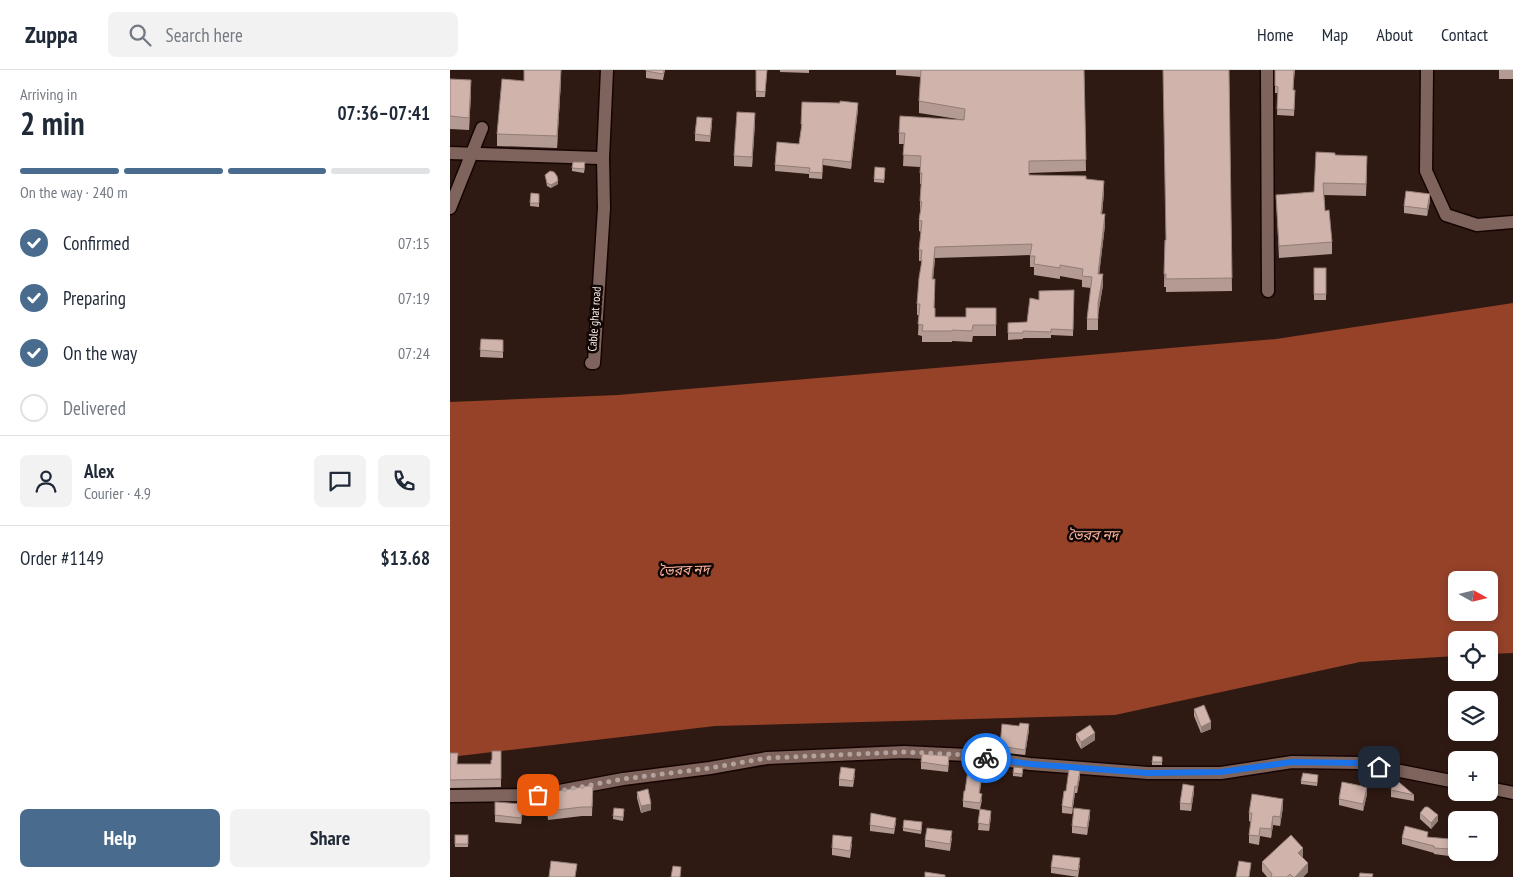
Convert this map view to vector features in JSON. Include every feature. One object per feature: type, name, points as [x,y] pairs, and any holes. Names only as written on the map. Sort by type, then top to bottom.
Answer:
[{"type":"street","name":"Cable ghat road","points":[[606,70],[603,158],[604,208],[594,363],[591,363],[602,209],[600,158],[606,70]]},
{"type":"street","points":[[1267,70],[1268,292]]},
{"type":"street","points":[[1427,70],[1426,171],[1446,215],[1477,225],[1513,222]]},
{"type":"street","points":[[450,208],[482,128]]},
{"type":"street","points":[[450,153],[600,158]]},
{"type":"street","points":[[450,796],[538,795],[623,779],[710,768],[767,758],[904,752],[968,755],[1030,764],[1148,773],[1221,772],[1292,762],[1360,763],[1448,780]]},
{"type":"street","points":[[1498,790],[1513,793]]},
{"type":"water","name":"ভৈরব নদ","points":[[1513,303],[1513,653],[1498,654],[1498,631],[1448,631],[1448,656],[1360,662],[1115,715],[715,726],[450,757],[450,402],[618,395],[1276,339]]},
{"type":"building","points":[[524,70],[561,70],[557,136],[497,134],[502,79],[524,81]]},
{"type":"building","points":[[646,70],[664,70],[663,74]]},
{"type":"building","points":[[756,70],[767,70],[765,92],[756,91]]},
{"type":"building","points":[[921,70],[1084,70],[1086,160],[1029,161],[1029,175],[1086,176],[1086,179],[1104,181],[1101,214],[1105,214],[1098,274],[1103,274],[1098,303],[1098,319],[1087,319],[1092,277],[1082,276],[1083,269],[1060,265],[1060,268],[1034,264],[1035,256],[1030,256],[1032,244],[935,247],[932,279],[935,279],[935,317],[966,317],[966,308],[996,308],[996,325],[973,325],[972,331],[922,331],[923,325],[918,324],[920,304],[917,304],[922,260],[922,250],[919,250],[922,221],[919,220],[922,202],[920,201],[921,156],[903,155],[905,133],[899,133],[900,116],[964,120],[965,109],[919,101]]},
{"type":"building","points":[[1163,70],[1229,70],[1232,278],[1166,279],[1166,274],[1164,274],[1166,240]]},
{"type":"building","points":[[1275,70],[1294,70],[1294,110],[1277,109],[1278,87],[1275,86]]},
{"type":"building","points":[[450,79],[471,80],[469,118],[450,116]]},
{"type":"building","points":[[840,101],[858,103],[851,162],[823,159],[822,173],[809,172],[810,168],[775,165],[777,142],[799,144],[802,124],[802,102],[840,103]]},
{"type":"building","points":[[737,112],[755,113],[752,157],[734,156]]},
{"type":"building","points":[[697,117],[712,118],[710,136],[695,134]]},
{"type":"building","points":[[1316,152],[1335,153],[1335,155],[1367,156],[1366,184],[1323,183],[1325,211],[1329,210],[1332,242],[1279,246],[1276,195],[1314,192]]},
{"type":"building","points":[[573,162],[585,162],[584,169],[572,168]]},
{"type":"building","points":[[875,167],[885,168],[884,180],[874,179]]},
{"type":"building","points":[[550,171],[554,172],[558,181],[551,185],[547,183],[545,175]]},
{"type":"building","points":[[1406,191],[1430,194],[1427,209],[1404,206]]},
{"type":"building","points":[[531,193],[539,194],[539,203],[530,203]]},
{"type":"building","points":[[1314,268],[1326,268],[1326,294],[1314,294]]},
{"type":"building","points":[[1074,290],[1073,330],[1051,329],[1051,332],[1023,331],[1023,333],[1008,333],[1008,323],[1027,322],[1030,298],[1039,300],[1039,291]]},
{"type":"building","points":[[481,339],[503,340],[503,352],[480,350]]},
{"type":"building","points":[[1204,705],[1211,722],[1201,727],[1194,709]]},
{"type":"building","points":[[1020,723],[1029,724],[1025,750],[1000,746],[1002,724],[1019,726]]},
{"type":"building","points":[[1090,725],[1095,733],[1081,742],[1076,734]]},
{"type":"building","points":[[492,751],[501,751],[501,779],[450,780],[450,753],[458,753],[457,764],[491,764]]},
{"type":"building","points":[[922,754],[949,756],[948,766],[921,762]]},
{"type":"building","points":[[1153,756],[1162,757],[1162,762],[1152,762]]},
{"type":"building","points":[[841,767],[855,769],[853,781],[839,779]]},
{"type":"building","points":[[1014,767],[1023,768],[1022,774],[1013,773]]},
{"type":"building","points":[[1069,769],[1080,771],[1077,787],[1075,786],[1072,808],[1062,806]]},
{"type":"building","points":[[968,770],[982,772],[979,793],[982,794],[980,803],[963,801]]},
{"type":"building","points":[[1303,773],[1318,775],[1317,783],[1301,781]]},
{"type":"building","points":[[1394,778],[1414,795],[1391,790]]},
{"type":"building","points":[[1342,782],[1367,787],[1363,804],[1339,799]]},
{"type":"building","points":[[1183,784],[1194,786],[1191,804],[1180,803]]},
{"type":"building","points":[[593,785],[592,807],[548,811],[546,793]]},
{"type":"building","points":[[648,789],[651,804],[641,806],[637,792]]},
{"type":"building","points":[[1252,794],[1283,799],[1280,817],[1273,816],[1271,829],[1260,828],[1259,836],[1249,835],[1252,813],[1249,813]]},
{"type":"building","points":[[495,802],[523,804],[521,818],[495,815]]},
{"type":"building","points":[[1425,807],[1428,807],[1438,815],[1431,823],[1420,813]]},
{"type":"building","points":[[614,808],[624,809],[623,817],[613,816]]},
{"type":"building","points":[[1074,808],[1090,810],[1087,828],[1072,826]]},
{"type":"building","points":[[980,809],[991,811],[989,825],[978,823]]},
{"type":"building","points":[[871,813],[896,818],[894,829],[870,825]]},
{"type":"building","points":[[904,820],[922,822],[921,831],[903,828]]},
{"type":"building","points":[[1405,826],[1428,832],[1427,837],[1448,839],[1448,849],[1434,848],[1434,846],[1402,838]]},
{"type":"building","points":[[927,828],[952,831],[950,844],[925,840]]},
{"type":"building","points":[[455,835],[468,835],[468,844],[455,844]]},
{"type":"building","points":[[833,835],[852,837],[850,851],[832,848]]},
{"type":"building","points":[[1291,835],[1303,848],[1298,853],[1308,863],[1295,877],[1290,874],[1287,877],[1271,877],[1272,874],[1262,862]]},
{"type":"building","points":[[1053,855],[1080,858],[1078,871],[1051,867]]},
{"type":"building","points":[[551,861],[577,864],[575,877],[549,877]]},
{"type":"building","points":[[1239,861],[1251,863],[1249,877],[1236,877]]},
{"type":"building","points":[[673,866],[681,867],[680,877],[671,877]]},
{"type":"building","points":[[925,872],[945,875],[945,877],[925,877]]},
{"type":"building","points":[[1360,873],[1373,874],[1372,877],[1359,877]]},
{"type":"way so far","points":[[538,795],[623,779],[710,768],[767,758],[904,752],[968,755],[986,758]]},
{"type":"route","points":[[986,758],[1030,764],[1148,773],[1221,772],[1292,762],[1360,763],[1379,767]]}]
